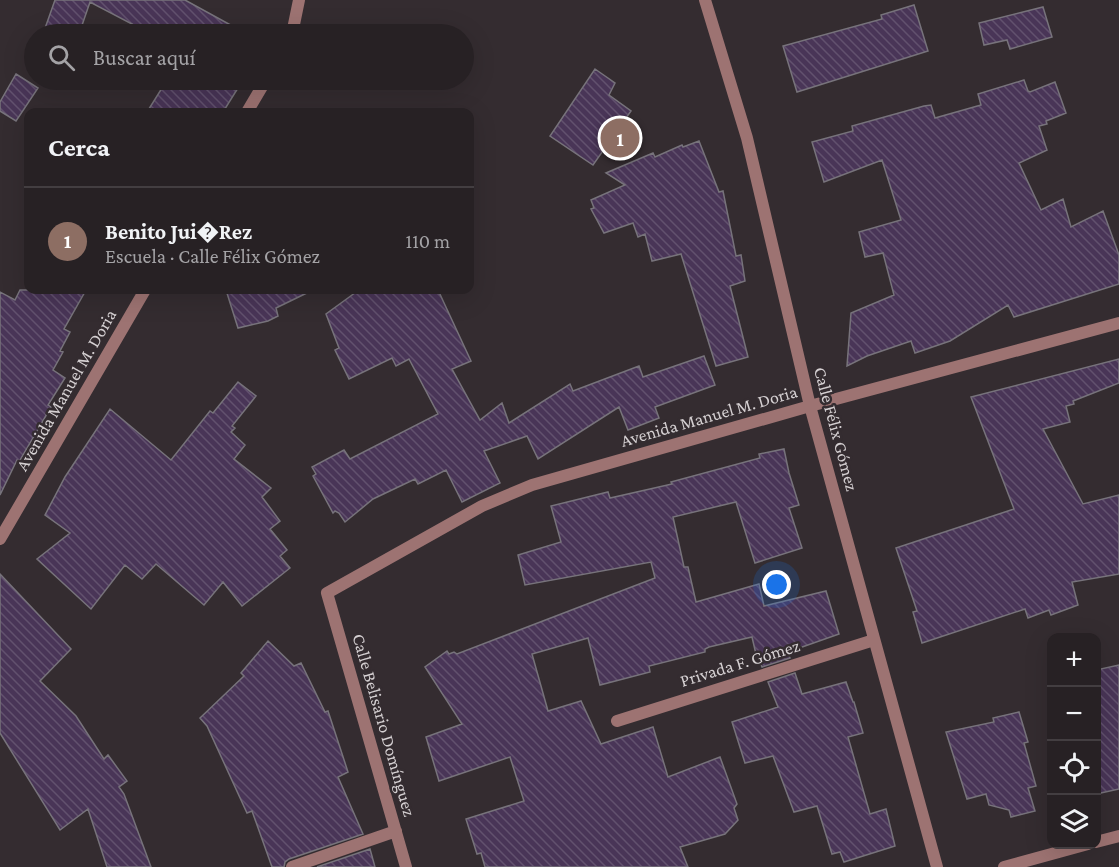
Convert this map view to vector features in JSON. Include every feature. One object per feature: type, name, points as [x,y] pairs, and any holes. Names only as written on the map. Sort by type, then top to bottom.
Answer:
[{"type":"street","points":[[294,24],[299,0]]},
{"type":"street","name":"Calle Félix Gómez","points":[[705,0],[747,138],[810,406],[937,867]]},
{"type":"street","points":[[249,108],[260,90]]},
{"type":"street","name":"Avenida Manuel M. Doria","points":[[0,539],[143,294]]},
{"type":"street","name":"Avenida Manuel M. Doria","points":[[327,593],[482,506],[532,485],[810,406],[1119,323]]},
{"type":"street","name":"Calle Belisario Domínguez","points":[[327,593],[406,867]]},
{"type":"street","name":"Privada F. Gómez","points":[[617,721],[874,640]]},
{"type":"street","points":[[292,867],[396,831]]},
{"type":"street","points":[[1101,841],[1119,836]]},
{"type":"street","points":[[1004,867],[1070,849]]},
{"type":"building","points":[[55,0],[185,0],[229,24],[132,24],[90,2],[82,24],[47,24]]},
{"type":"building","points":[[914,5],[928,51],[797,92],[783,46],[882,19],[881,15]]},
{"type":"building","points":[[1043,7],[1052,37],[1010,49],[1007,40],[984,45],[979,23]]},
{"type":"building","points":[[595,69],[615,83],[609,95],[631,111],[593,165],[550,136]]},
{"type":"building","points":[[16,74],[24,79],[24,90],[37,90],[16,121],[0,111],[0,102]]},
{"type":"building","points":[[1024,80],[1030,92],[1055,82],[1066,113],[1039,126],[1047,150],[1019,163],[1041,210],[1063,199],[1071,227],[1103,211],[1119,255],[1119,284],[1014,317],[1008,305],[950,341],[915,353],[911,341],[867,356],[847,366],[851,313],[894,295],[883,253],[865,257],[859,232],[901,220],[882,160],[824,182],[812,142],[853,131],[852,126],[924,106],[931,105],[935,118],[981,105],[978,94]]},
{"type":"building","points":[[161,90],[237,90],[226,108],[150,108]]},
{"type":"building","points":[[699,141],[719,192],[723,191],[736,256],[741,255],[745,281],[730,286],[748,357],[716,366],[681,254],[652,261],[645,234],[638,237],[633,223],[604,233],[591,209],[594,208],[591,200],[625,185],[606,173],[653,153],[655,157],[682,145],[683,147]]},
{"type":"building","points":[[20,290],[24,290],[24,294],[84,294],[64,329],[70,332],[53,370],[65,378],[48,405],[51,407],[19,462],[17,460],[0,495],[0,292],[15,300]]},
{"type":"building","points":[[227,294],[305,294],[276,308],[278,316],[268,321],[238,328]]},
{"type":"building","points":[[354,294],[440,294],[471,361],[452,369],[480,420],[502,403],[509,423],[570,384],[573,391],[639,366],[643,377],[704,356],[715,385],[655,407],[659,418],[628,430],[619,407],[538,459],[527,436],[484,451],[500,483],[462,502],[446,470],[418,484],[415,479],[373,499],[345,522],[339,513],[335,511],[333,513],[313,476],[316,474],[312,467],[344,450],[350,459],[438,414],[409,359],[396,366],[392,358],[349,379],[335,350],[339,348],[326,314]]},
{"type":"building","points":[[1119,359],[1119,383],[1073,401],[1074,404],[1066,406],[1070,422],[1043,429],[1083,504],[1119,495],[1119,574],[1072,582],[1078,605],[1051,615],[1049,610],[1028,618],[1025,609],[922,643],[913,612],[917,611],[896,548],[1014,509],[971,397]]},
{"type":"building","points":[[238,382],[256,396],[232,426],[235,428],[231,432],[245,445],[234,459],[271,488],[262,497],[280,521],[270,529],[287,550],[280,556],[290,568],[242,606],[223,582],[204,605],[156,564],[142,579],[125,565],[91,609],[37,559],[70,533],[45,515],[65,477],[110,409],[171,460],[210,411],[213,413]]},
{"type":"building","points":[[784,449],[799,505],[789,508],[802,548],[755,563],[736,502],[673,517],[684,567],[688,567],[696,602],[759,584],[764,606],[826,591],[839,634],[788,652],[790,658],[762,667],[760,662],[758,663],[752,637],[709,647],[705,649],[705,652],[649,666],[650,672],[600,685],[588,638],[532,654],[548,711],[581,701],[601,744],[653,727],[668,777],[720,757],[737,804],[734,808],[738,820],[725,834],[680,847],[688,867],[485,867],[481,853],[477,854],[466,819],[524,801],[510,757],[439,781],[426,737],[462,724],[425,667],[447,651],[449,654],[454,652],[457,654],[655,578],[651,562],[525,585],[518,555],[561,542],[551,506],[608,492],[610,498],[672,484],[671,482],[760,458],[759,454]]},
{"type":"building","points":[[0,574],[71,649],[40,681],[76,716],[104,759],[108,755],[127,781],[119,787],[124,794],[151,867],[107,867],[88,809],[60,830],[0,733]]},
{"type":"building","points":[[268,641],[294,666],[301,663],[325,712],[328,711],[348,772],[338,777],[363,834],[289,859],[285,862],[284,867],[272,867],[252,811],[247,813],[207,726],[200,718],[244,676],[241,673]]},
{"type":"building","points":[[1119,665],[1119,789],[1101,793],[1101,687],[1101,669]]},
{"type":"building","points":[[795,673],[802,694],[846,682],[863,733],[848,737],[870,814],[886,809],[895,846],[844,862],[840,852],[832,854],[817,806],[794,812],[773,756],[745,763],[732,722],[778,707],[768,682]]},
{"type":"building","points":[[1019,712],[1028,742],[1024,743],[1036,786],[1028,788],[1035,811],[1011,817],[1009,810],[989,805],[986,794],[967,799],[946,732],[994,722],[993,718]]},
{"type":"building","points":[[370,849],[375,867],[317,867]]},
{"type":"place","name":"Benito Jui�Rez","points":[[620,138]]}]
